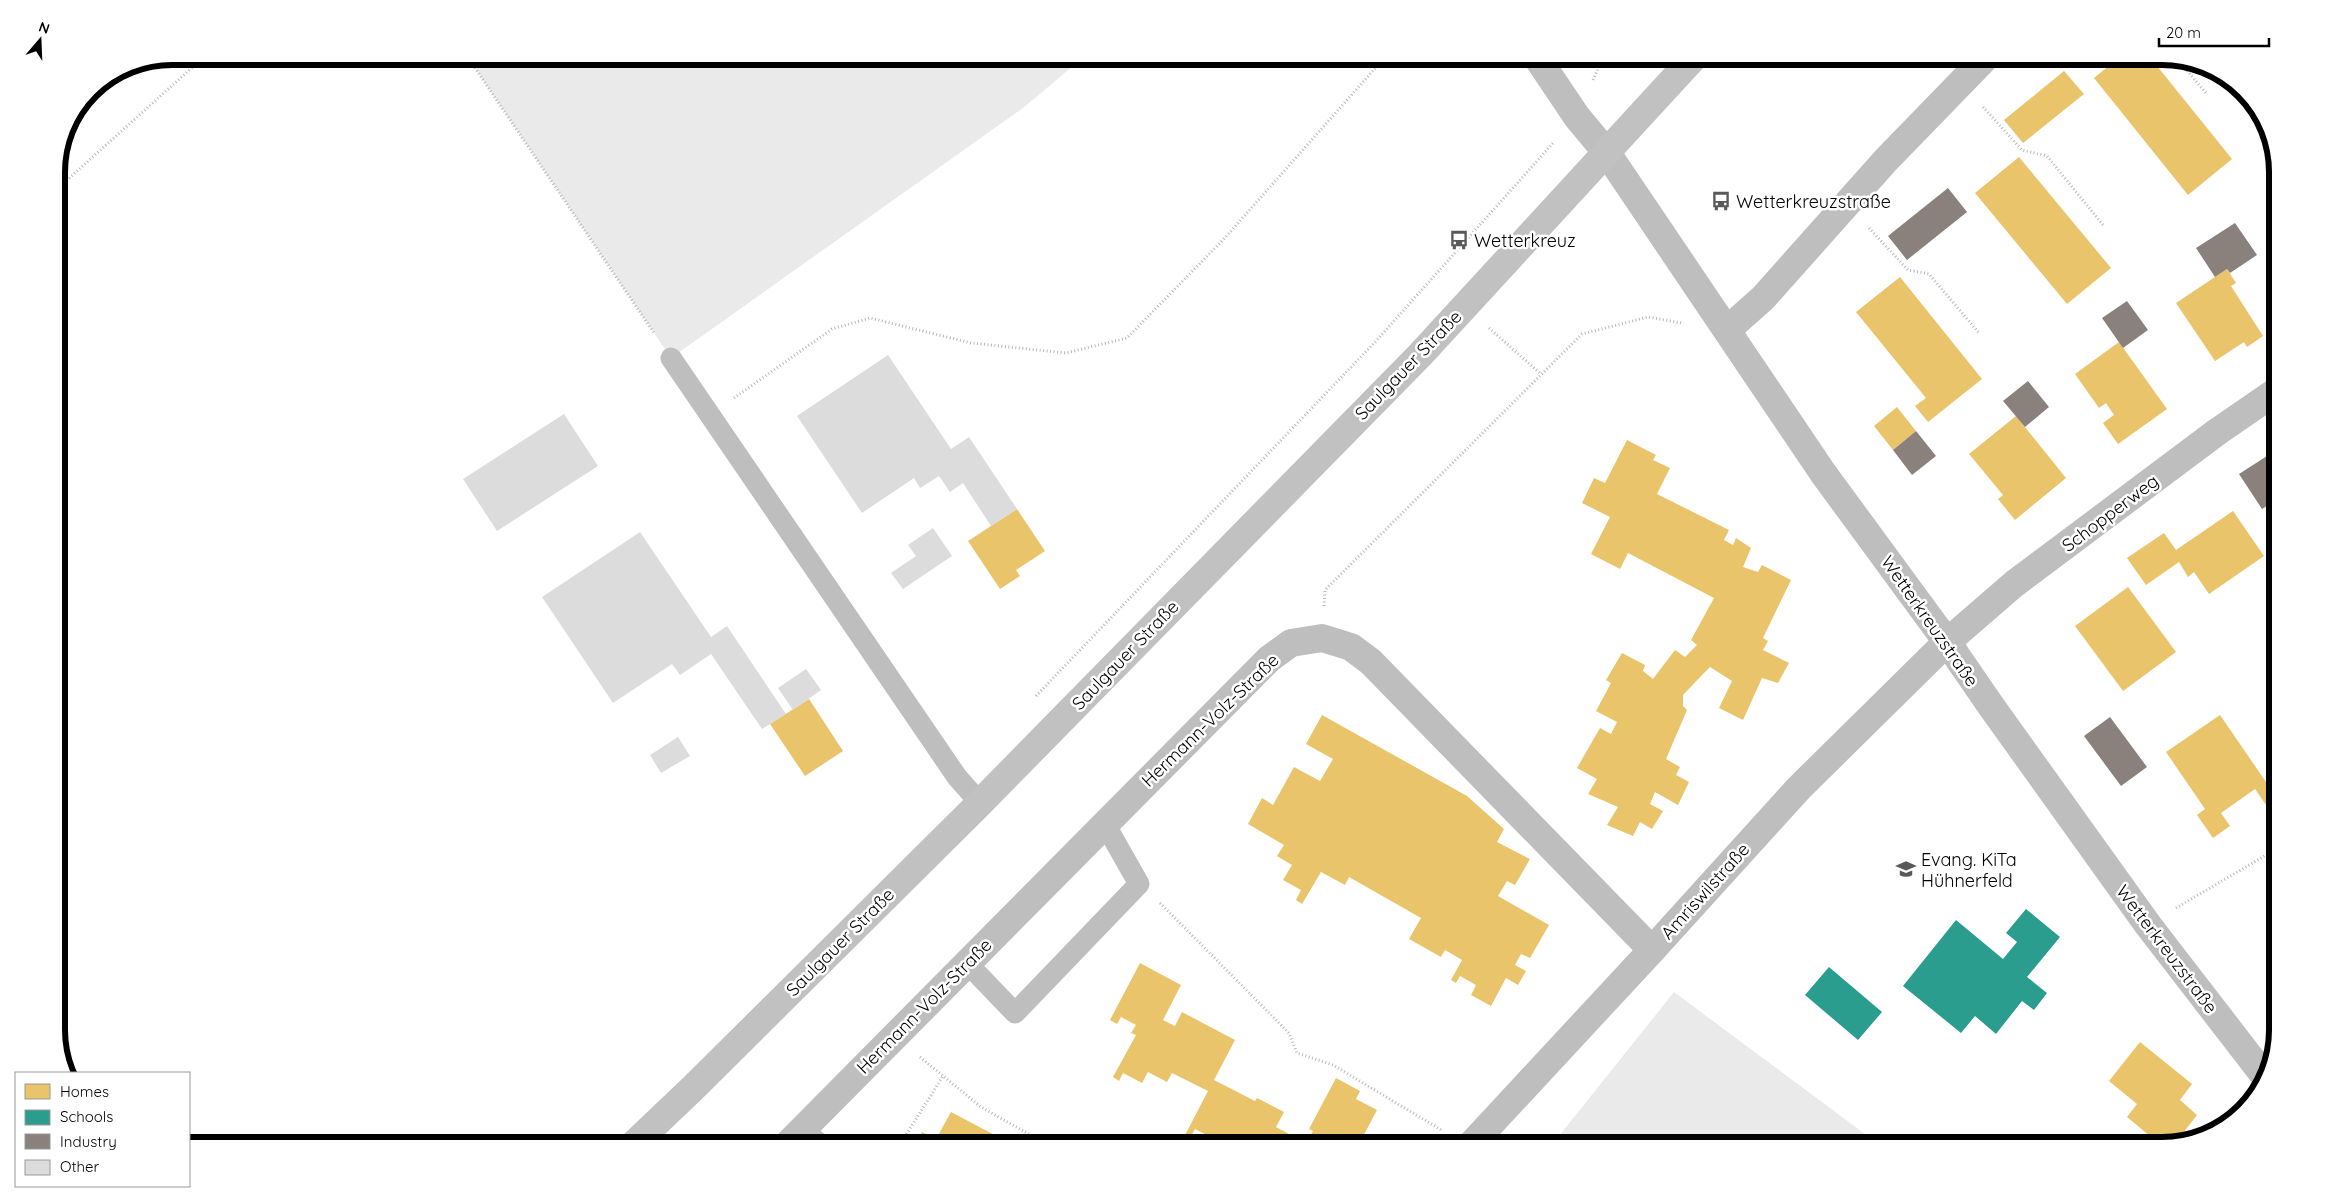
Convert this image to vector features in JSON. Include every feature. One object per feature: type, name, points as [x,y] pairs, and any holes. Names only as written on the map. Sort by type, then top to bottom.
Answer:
[{"type":"main road","name":"Saulgauer Straße","points":[[641,1137],[980,803],[1420,355],[1687,65]]},
{"type":"street","points":[[1542,65],[1577,117],[1607,153]]},
{"type":"street","points":[[1727,330],[1763,298],[1846,204],[1978,65]]},
{"type":"street","name":"Wetterkreuzstraße","points":[[1607,153],[1823,473],[1947,642],[1996,715],[2148,925],[2260,1071]]},
{"type":"street","name":"Schopperweg","points":[[1947,642],[2014,584],[2217,432],[2269,396]]},
{"type":"street","name":"Hermann-Volz-Straße","points":[[794,1137],[1269,659],[1292,642],[1322,638],[1351,647],[1371,662],[1652,950]]},
{"type":"street","name":"Amriswilstraße","points":[[1464,1137],[1652,950],[1799,788],[1947,642]]},
{"type":"lane","points":[[671,358],[957,777],[980,803]]},
{"type":"lane","points":[[967,963],[1015,1013],[1139,884],[1105,824]]},
{"type":"path","points":[[65,182],[195,65]]},
{"type":"path","points":[[473,65],[671,358]]},
{"type":"path","points":[[710,415],[832,329],[870,318],[971,343],[1066,353],[1127,338],[1223,240],[1378,65]]},
{"type":"path","points":[[2184,67],[2206,93]]},
{"type":"path","points":[[1960,82],[2022,150],[2047,156],[2103,225]]},
{"type":"path","points":[[1033,698],[1377,340],[1577,117]]},
{"type":"path","points":[[1846,204],[1908,270],[1929,274],[1979,333]]},
{"type":"path","points":[[1322,638],[1325,590],[1582,334],[1648,317],[1727,330]]},
{"type":"path","points":[[2148,925],[2269,853]]},
{"type":"path","points":[[1139,884],[1170,912],[1289,1033],[1297,1053],[1333,1065],[1453,1137]]},
{"type":"path","points":[[894,1036],[981,1107],[1034,1137]]},
{"type":"path","points":[[905,1137],[942,1076]]},
{"type":"shaded area","points":[[473,65],[1074,65],[1023,108],[671,358]]},
{"type":"shaded area","points":[[1674,992],[1869,1137],[1558,1137]]},
{"type":"building: Homes","points":[[2110,65],[2156,65],[2232,159],[2188,195],[2094,78]]},
{"type":"building: Homes","points":[[2064,71],[2084,94],[2023,143],[2004,120]]},
{"type":"building: Homes","points":[[2019,157],[2111,268],[2067,304],[1975,193]]},
{"type":"building: Homes","points":[[2227,269],[2236,283],[2231,286],[2263,336],[2247,347],[2244,342],[2215,361],[2176,303]]},
{"type":"building: Homes","points":[[1900,277],[1982,379],[1928,422],[1915,406],[1926,398],[1856,312]]},
{"type":"building: Homes","points":[[2119,342],[2167,409],[2118,444],[2103,423],[2114,415],[2106,403],[2099,408],[2075,374]]},
{"type":"building: Homes","points":[[1897,407],[1916,431],[1893,450],[1874,426]]},
{"type":"building: Homes","points":[[2016,416],[2066,478],[2015,520],[1998,499],[2003,495],[1969,454]]},
{"type":"building: Homes","points":[[1627,440],[1656,455],[1653,460],[1670,468],[1657,494],[1729,530],[1724,540],[1733,545],[1736,538],[1751,548],[1743,567],[1758,572],[1762,565],[1791,580],[1763,638],[1768,641],[1763,650],[1789,663],[1778,683],[1762,678],[1743,720],[1719,708],[1732,681],[1710,667],[1683,695],[1683,706],[1687,710],[1666,759],[1680,767],[1676,775],[1689,782],[1678,805],[1655,792],[1650,804],[1663,811],[1652,829],[1640,822],[1633,836],[1607,825],[1618,807],[1588,794],[1597,779],[1577,768],[1600,728],[1611,734],[1617,722],[1596,711],[1611,683],[1606,680],[1622,653],[1645,665],[1643,671],[1653,679],[1675,650],[1685,657],[1697,645],[1691,640],[1714,598],[1628,553],[1620,569],[1591,554],[1610,517],[1582,503],[1594,478],[1605,483]]},
{"type":"building: Homes","points":[[1017,509],[1045,551],[1016,570],[1020,576],[1000,589],[968,541]]},
{"type":"building: Homes","points":[[2233,511],[2264,556],[2209,594],[2194,572],[2188,577],[2179,562],[2146,585],[2127,558],[2164,533],[2176,550]]},
{"type":"building: Homes","points":[[2128,587],[2176,652],[2123,691],[2075,626]]},
{"type":"building: Homes","points":[[809,699],[843,751],[805,776],[770,724]]},
{"type":"building: Homes","points":[[1322,715],[1467,796],[1504,829],[1497,842],[1530,859],[1515,885],[1507,881],[1498,896],[1549,925],[1530,958],[1521,954],[1515,965],[1526,971],[1518,985],[1506,978],[1491,1006],[1471,995],[1476,985],[1460,976],[1456,983],[1451,980],[1462,960],[1445,950],[1441,957],[1409,939],[1421,918],[1349,877],[1345,885],[1321,872],[1302,904],[1296,900],[1301,890],[1283,880],[1292,865],[1277,856],[1284,845],[1248,824],[1262,798],[1273,805],[1294,767],[1320,781],[1333,759],[1306,744]]},
{"type":"building: Homes","points":[[2220,715],[2266,782],[2269,780],[2269,809],[2255,789],[2221,813],[2230,826],[2213,838],[2197,815],[2205,809],[2166,752]]},
{"type":"building: Homes","points":[[1140,963],[1181,985],[1163,1020],[1175,1026],[1182,1012],[1235,1040],[1214,1080],[1255,1101],[1257,1098],[1284,1112],[1276,1127],[1295,1137],[1211,1137],[1195,1129],[1191,1137],[1184,1137],[1208,1091],[1172,1073],[1167,1082],[1148,1072],[1142,1083],[1123,1073],[1119,1081],[1113,1077],[1136,1035],[1131,1033],[1136,1025],[1121,1017],[1117,1024],[1110,1020]]},
{"type":"building: Homes","points":[[2140,1042],[2192,1084],[2180,1100],[2197,1115],[2182,1135],[2151,1137],[2127,1117],[2137,1104],[2109,1081]]},
{"type":"building: Homes","points":[[1336,1078],[1360,1091],[1356,1099],[1377,1110],[1363,1137],[1310,1137],[1313,1131],[1309,1129]]},
{"type":"building: Homes","points":[[951,1112],[998,1137],[937,1137]]},
{"type":"building: Homes","points":[[922,1132],[932,1137],[920,1137]]},
{"type":"building: Schools","points":[[2026,909],[2060,937],[2027,977],[2047,993],[2034,1010],[2022,1001],[1996,1034],[1975,1016],[1961,1033],[1903,986],[1956,920],[2003,959],[2017,942],[2006,933]]},
{"type":"building: Schools","points":[[1829,967],[1882,1012],[1858,1040],[1805,995]]},
{"type":"building: Industry","points":[[1948,188],[1967,212],[1907,260],[1888,236]]},
{"type":"building: Industry","points":[[2235,223],[2257,255],[2230,273],[2227,269],[2215,277],[2196,248]]},
{"type":"building: Industry","points":[[2127,301],[2148,330],[2123,348],[2102,318]]},
{"type":"building: Industry","points":[[2028,381],[2049,407],[2025,427],[2003,401]]},
{"type":"building: Industry","points":[[1916,431],[1936,456],[1912,475],[1893,450]]},
{"type":"building: Industry","points":[[2267,456],[2269,459],[2269,505],[2262,509],[2239,474]]},
{"type":"building: Industry","points":[[2110,717],[2147,767],[2121,786],[2084,736]]},
{"type":"building: Other","points":[[888,355],[951,449],[969,437],[1017,509],[991,526],[963,483],[950,492],[939,476],[920,488],[914,478],[862,513],[797,416]]},
{"type":"building: Other","points":[[564,414],[598,466],[497,531],[463,479]]},
{"type":"building: Other","points":[[933,528],[952,556],[903,589],[891,573],[916,556],[908,545]]},
{"type":"building: Other","points":[[640,532],[711,637],[727,626],[786,714],[762,729],[711,654],[680,675],[672,664],[613,703],[542,597]]},
{"type":"building: Other","points":[[806,669],[821,690],[793,710],[778,688]]},
{"type":"building: Other","points":[[678,737],[690,756],[661,773],[650,755]]},
{"type":"place","name":"Wetterkreuzstraße","points":[[1721,201]]},
{"type":"place","name":"Wetterkreuz","points":[[1459,240]]},
{"type":"place","name":"Evang. KiTa Hühnerfeld","points":[[1906,869]]}]
